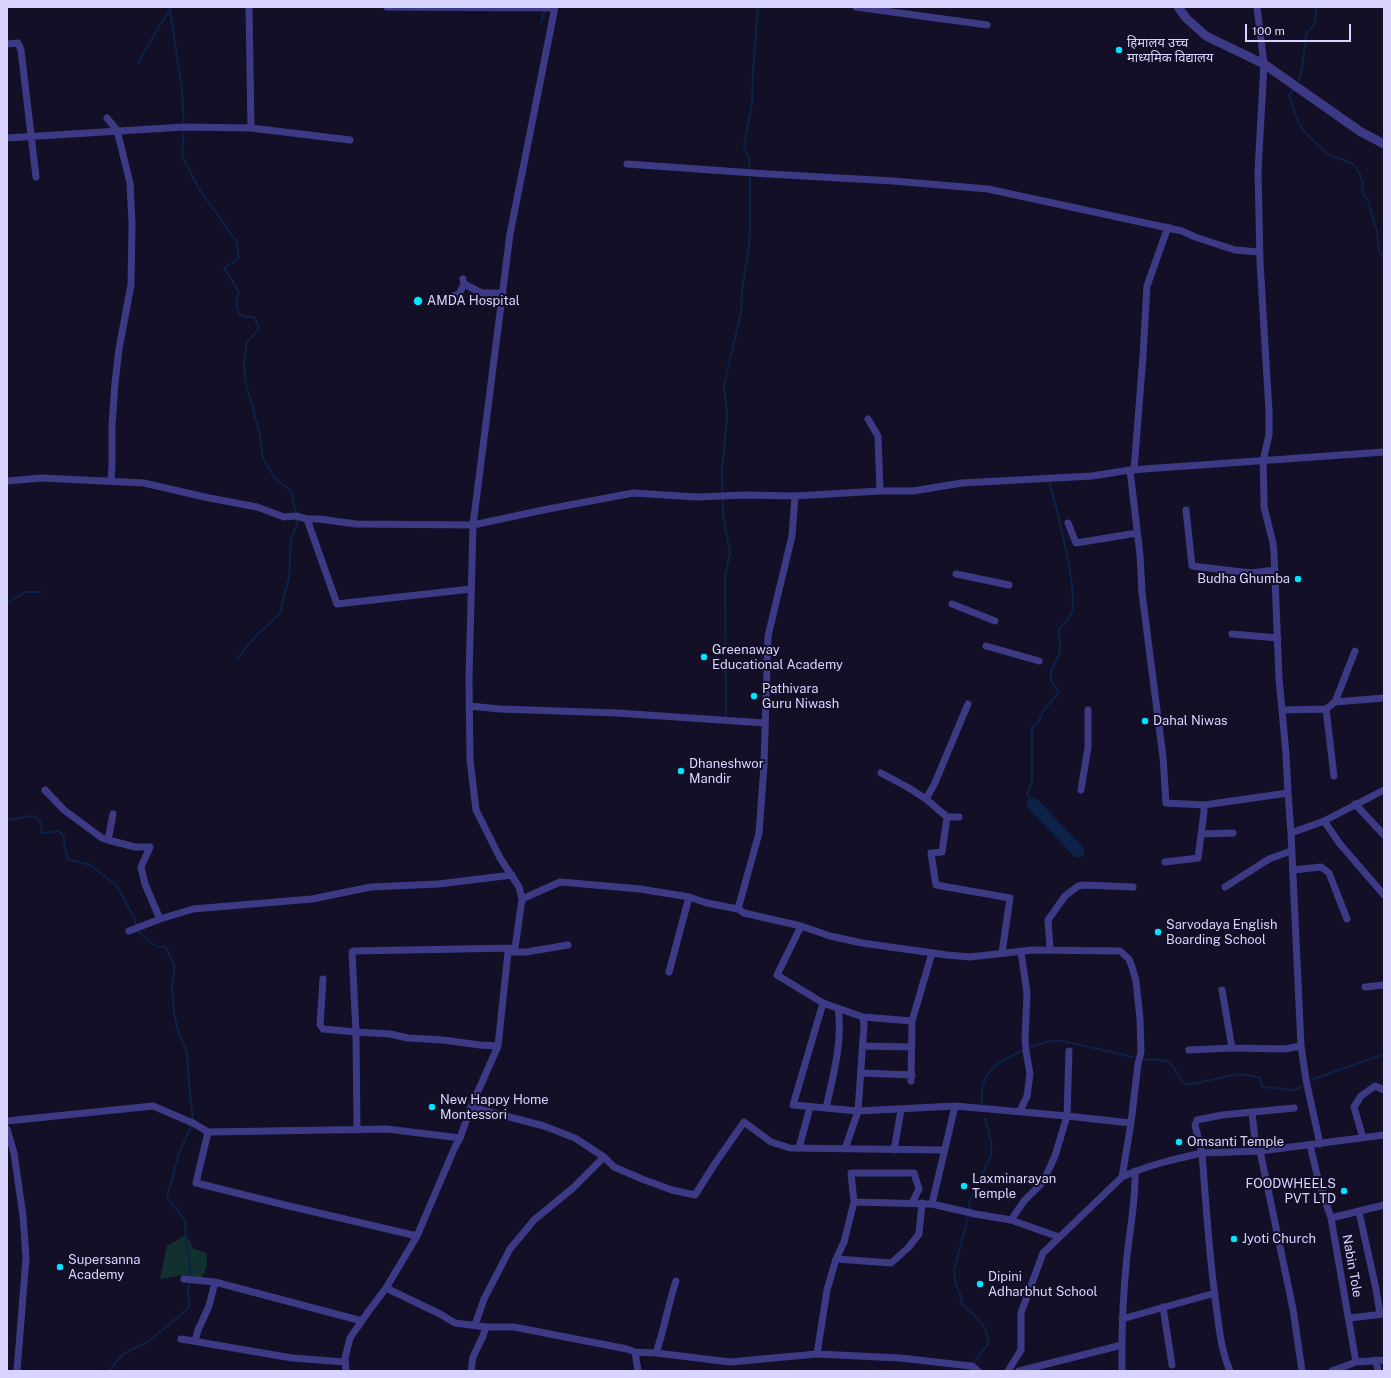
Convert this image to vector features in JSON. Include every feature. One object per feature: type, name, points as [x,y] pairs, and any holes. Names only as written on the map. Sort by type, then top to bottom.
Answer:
[{"type":"street","points":[[249,7],[251,128]]},
{"type":"street","points":[[346,1371],[345,1358],[350,1338],[386,1288],[417,1236],[498,1046],[512,950],[522,899],[519,887],[500,858],[476,810],[470,760],[473,525],[510,234],[554,8],[387,7]]},
{"type":"street","points":[[856,7],[987,25]]},
{"type":"street","points":[[1178,7],[1186,18],[1206,36],[1264,64],[1361,132],[1384,144]]},
{"type":"street","points":[[1257,7],[1264,64],[1258,171],[1260,252],[1269,412],[1269,435],[1263,461],[1264,507],[1273,542],[1275,570],[1279,678],[1291,833],[1301,1046],[1306,1080],[1320,1144]]},
{"type":"street","points":[[7,44],[18,44],[21,50],[36,176]]},
{"type":"street","points":[[106,118],[117,130],[130,183],[132,223],[130,285],[115,383],[112,425],[111,481]]},
{"type":"street","points":[[7,138],[184,127],[251,128],[350,140]]},
{"type":"street","points":[[627,164],[893,181],[988,189],[1168,227],[1235,250],[1260,252]]},
{"type":"street","points":[[1168,227],[1147,286],[1143,356],[1132,470],[1140,555],[1142,598],[1163,757],[1166,803],[1204,805],[1288,793]]},
{"type":"street","points":[[442,299],[459,294],[464,282],[482,294],[503,293]]},
{"type":"street","points":[[868,419],[878,436],[880,491]]},
{"type":"street","points":[[7,480],[42,478],[144,483],[257,507],[284,516],[296,516],[307,519],[319,519],[356,524],[473,525],[633,493],[697,497],[746,495],[795,496],[880,491],[913,491],[962,483],[1092,476],[1132,470],[1384,452]]},
{"type":"street","points":[[738,909],[759,833],[768,636],[792,536],[795,496]]},
{"type":"street","points":[[1186,510],[1192,566],[1251,573],[1275,570]]},
{"type":"street","points":[[307,519],[337,604],[471,590]]},
{"type":"street","points":[[1068,523],[1076,543],[1137,533]]},
{"type":"street","points":[[956,574],[1009,585]]},
{"type":"street","points":[[952,604],[995,621]]},
{"type":"street","points":[[1232,634],[1278,638]]},
{"type":"street","points":[[986,646],[1039,661]]},
{"type":"street","points":[[1282,710],[1326,709],[1335,702],[1355,651]]},
{"type":"street","points":[[1335,702],[1384,698]]},
{"type":"street","points":[[926,799],[934,785],[968,704]]},
{"type":"street","points":[[470,706],[500,709],[616,713],[765,723]]},
{"type":"street","points":[[1326,709],[1334,776]]},
{"type":"street","points":[[1081,790],[1088,746],[1088,710]]},
{"type":"street","points":[[881,773],[926,799],[947,817],[959,817]]},
{"type":"street","points":[[45,790],[64,810],[102,838],[135,847],[150,847],[141,867],[145,884],[160,919]]},
{"type":"street","points":[[1291,833],[1324,821],[1384,790]]},
{"type":"street","points":[[1355,804],[1384,835]]},
{"type":"street","points":[[1164,862],[1198,858],[1202,834],[1204,805]]},
{"type":"street","points":[[108,840],[113,814]]},
{"type":"street","points":[[947,817],[942,852],[931,853],[936,885],[1010,898],[1002,953]]},
{"type":"street","points":[[1324,821],[1340,844],[1384,895]]},
{"type":"street","points":[[1202,834],[1233,833]]},
{"type":"street","points":[[1225,887],[1269,859],[1291,852]]},
{"type":"street","points":[[1293,870],[1321,867],[1329,873],[1347,919]]},
{"type":"street","points":[[129,931],[160,919],[193,909],[312,899],[371,887],[438,884],[512,875]]},
{"type":"street","points":[[522,899],[560,882],[640,889],[689,897],[707,903],[738,909],[744,913],[801,926],[830,936],[862,943],[932,953],[970,957],[1050,949],[1120,951],[1129,959],[1136,981],[1140,1019],[1141,1052],[1122,1177]]},
{"type":"street","points":[[1050,949],[1048,920],[1058,904],[1070,891],[1078,886],[1084,885],[1133,887]]},
{"type":"street","points":[[669,972],[689,897]]},
{"type":"street","points":[[801,926],[777,975],[823,1003],[863,1017],[912,1020]]},
{"type":"street","points":[[358,1130],[356,1032],[352,954],[354,951],[512,950],[526,952],[568,945]]},
{"type":"street","points":[[1020,1111],[1028,1096],[1030,1074],[1025,1040],[1027,993],[1021,952]]},
{"type":"street","points":[[861,1073],[911,1078],[912,1020],[932,953]]},
{"type":"street","points":[[323,979],[320,1025],[323,1029],[390,1034],[408,1038],[443,1040],[480,1046],[498,1046]]},
{"type":"street","points":[[1365,986],[1384,985]]},
{"type":"street","points":[[1222,990],[1232,1048]]},
{"type":"street","points":[[823,1003],[793,1105],[858,1111],[901,1110],[955,1106],[1020,1111],[1131,1123]]},
{"type":"street","points":[[826,1108],[833,1075],[840,1022],[838,1008]]},
{"type":"street","points":[[845,1149],[858,1111],[863,1046],[863,1017]]},
{"type":"street","points":[[863,1046],[912,1047]]},
{"type":"street","points":[[1189,1050],[1232,1048],[1285,1049],[1301,1046]]},
{"type":"street","points":[[1011,1220],[1024,1201],[1043,1182],[1055,1156],[1067,1116],[1069,1051]]},
{"type":"street","points":[[1363,1138],[1354,1107],[1361,1096],[1374,1086],[1384,1090]]},
{"type":"street","points":[[7,1121],[153,1106],[193,1123],[208,1132],[387,1129],[460,1138]]},
{"type":"street","points":[[932,1204],[955,1106]]},
{"type":"street","points":[[472,1107],[544,1126],[575,1138],[604,1158],[614,1167],[672,1190],[695,1195],[744,1122],[771,1142],[790,1148],[944,1150]]},
{"type":"street","points":[[799,1148],[810,1107]]},
{"type":"street","points":[[1230,1371],[1222,1346],[1208,1237],[1202,1154],[1195,1125],[1198,1120],[1294,1108]]},
{"type":"street","points":[[894,1150],[901,1110]]},
{"type":"street","points":[[1252,1113],[1255,1139],[1260,1152],[1293,1309],[1302,1371]]},
{"type":"street","points":[[7,1128],[14,1153],[23,1216],[26,1258],[17,1371]]},
{"type":"street","points":[[208,1132],[196,1183],[285,1206],[417,1236]]},
{"type":"street","points":[[1008,1371],[1021,1350],[1021,1313],[1044,1253],[1122,1177],[1168,1160],[1202,1154],[1260,1152],[1384,1136]]},
{"type":"street","name":"Nabin Tole","points":[[1310,1145],[1319,1183],[1331,1218],[1356,1362]]},
{"type":"street","points":[[476,1325],[484,1299],[510,1249],[534,1220],[573,1188],[604,1158]]},
{"type":"street","points":[[1122,1371],[1122,1319],[1127,1256],[1136,1190],[1135,1171]]},
{"type":"street","points":[[817,1354],[827,1290],[836,1259],[844,1242],[854,1202],[851,1173],[914,1173],[919,1190],[912,1203]]},
{"type":"street","points":[[854,1202],[932,1204],[975,1214],[1011,1220],[1059,1237]]},
{"type":"street","points":[[836,1259],[891,1263],[908,1248],[919,1234],[922,1203]]},
{"type":"street","name":"Nabin Tole","points":[[1331,1218],[1359,1212],[1384,1204]]},
{"type":"street","name":"Nabin Tole","points":[[1349,1318],[1382,1314],[1359,1212]]},
{"type":"street","points":[[184,1278],[190,1280],[215,1282],[362,1321]]},
{"type":"street","points":[[656,1354],[663,1334],[671,1295],[676,1281]]},
{"type":"street","points":[[195,1341],[198,1330],[209,1306],[215,1282]]},
{"type":"street","points":[[386,1288],[440,1314],[455,1323],[486,1327],[514,1327],[627,1349],[635,1352],[730,1362],[817,1354],[908,1359],[972,1366],[978,1371]]},
{"type":"street","points":[[1122,1319],[1215,1293]]},
{"type":"street","points":[[1163,1307],[1172,1365]]},
{"type":"street","points":[[471,1371],[473,1356],[486,1327]]},
{"type":"street","points":[[181,1339],[292,1358],[345,1362]]},
{"type":"street","points":[[1018,1371],[1122,1345]]},
{"type":"street","points":[[635,1352],[638,1371]]},
{"type":"street","points":[[1376,1360],[1378,1371]]},
{"type":"street","points":[[1332,1371],[1356,1362],[1384,1360]]},
{"type":"green space","points":[[186,1235],[194,1249],[207,1253],[207,1266],[201,1279],[184,1275],[160,1279],[167,1246]]},
{"type":"waterway","points":[[138,63],[170,10],[170,7]]},
{"type":"waterway","points":[[726,720],[725,576],[730,553],[723,514],[722,470],[727,416],[724,385],[741,313],[742,290],[749,248],[750,173],[749,160],[744,146],[752,104],[758,7]]},
{"type":"waterway","points":[[1299,80],[1306,35],[1315,23],[1316,7]]},
{"type":"waterway","points":[[170,10],[182,89],[184,127],[182,156],[199,189],[237,242],[239,259],[224,268],[239,292],[236,303],[239,314],[246,317],[254,317],[259,328],[247,343],[244,361],[245,380],[260,435],[263,458],[274,477],[291,491],[296,514]]},
{"type":"waterway","points":[[541,22],[545,10]]},
{"type":"waterway","points":[[1294,89],[1289,95],[1298,122],[1306,134],[1328,154],[1353,164],[1360,174],[1363,184],[1362,191],[1367,198],[1377,231],[1379,250],[1384,258]]},
{"type":"waterway","points":[[1033,804],[1027,794],[1032,782],[1032,728],[1038,723],[1043,711],[1059,693],[1051,681],[1051,672],[1060,652],[1059,629],[1071,615],[1073,604],[1070,570],[1057,509],[1049,481]]},
{"type":"waterway","points":[[237,659],[253,639],[280,613],[289,577],[291,539],[297,524],[296,518]]},
{"type":"waterway","points":[[7,602],[10,602],[25,592],[41,592]]},
{"type":"waterway","points":[[1033,804],[1078,851]]},
{"type":"waterway","points":[[7,819],[9,820],[30,816],[38,818],[42,826],[41,833],[59,831],[64,837],[67,859],[90,865],[116,885],[134,918],[138,931],[156,946],[166,947],[175,967],[172,987],[174,1013],[179,1035],[187,1052],[193,1121]]},
{"type":"waterway","points":[[1027,1048],[1051,1041],[1063,1041],[1133,1057]]},
{"type":"waterway","points":[[982,1105],[983,1085],[991,1070],[1005,1059],[1023,1050]]},
{"type":"waterway","points":[[1311,1080],[1384,1054]]},
{"type":"waterway","points":[[1141,1059],[1167,1061],[1173,1066],[1180,1079],[1188,1085],[1241,1074],[1260,1078],[1262,1087],[1294,1090],[1303,1086]]},
{"type":"waterway","points":[[974,1363],[987,1346],[988,1339],[985,1328],[962,1304],[956,1285],[954,1270],[970,1208],[969,1202],[990,1158],[991,1143],[985,1118]]},
{"type":"waterway","points":[[190,1277],[185,1220],[167,1197],[179,1153],[192,1125]]},
{"type":"waterway","points":[[109,1371],[123,1354],[149,1341],[189,1308],[188,1289],[190,1281]]},
{"type":"place","name":"हिमालय उच्च माध्यमिक विद्यालय","points":[[1119,50]]},
{"type":"place","name":"AMDA Hospital","points":[[418,301]]},
{"type":"place","name":"Budha Ghumba","points":[[1298,579]]},
{"type":"place","name":"Greenaway Educational Academy","points":[[704,657]]},
{"type":"place","name":"Pathivara Guru Niwash","points":[[754,696]]},
{"type":"place","name":"Dahal Niwas","points":[[1145,721]]},
{"type":"place","name":"Dhaneshwor Mandir","points":[[681,771]]},
{"type":"place","name":"Sarvodaya English Boarding School","points":[[1158,932]]},
{"type":"place","name":"New Happy Home Montessori","points":[[432,1107]]},
{"type":"place","name":"Omsanti Temple","points":[[1179,1142]]},
{"type":"place","name":"Laxminarayan Temple","points":[[964,1186]]},
{"type":"place","name":"FOODWHEELS PVT LTD","points":[[1344,1191]]},
{"type":"place","name":"Jyoti Church","points":[[1234,1239]]},
{"type":"place","name":"Supersanna Academy","points":[[60,1267]]},
{"type":"place","name":"Dipini Adharbhut School","points":[[980,1284]]}]
